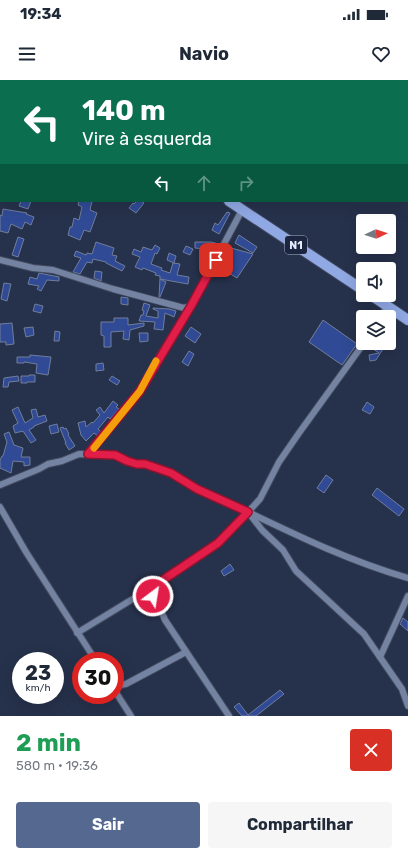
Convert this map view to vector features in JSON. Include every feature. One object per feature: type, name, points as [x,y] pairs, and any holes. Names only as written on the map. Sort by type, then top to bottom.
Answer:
[{"type":"highway","name":"N1","points":[[230,202],[356,285]]},
{"type":"highway","points":[[381,302],[408,320]]},
{"type":"street","points":[[88,454],[140,391],[191,306],[242,210]]},
{"type":"street","points":[[0,260],[33,268],[53,270],[180,308],[191,306]]},
{"type":"street","points":[[385,310],[387,306]]},
{"type":"street","points":[[77,633],[155,587],[160,582],[218,543],[260,499],[280,462],[299,433],[359,350]]},
{"type":"street","points":[[0,485],[48,464],[62,461],[79,454],[115,455],[127,461],[137,464],[145,464],[171,473],[197,489],[298,537],[347,557],[408,578]]},
{"type":"street","points":[[0,507],[26,552],[90,652]]},
{"type":"street","points":[[248,512],[262,530],[283,550],[296,571],[364,634],[402,689],[408,706]]},
{"type":"street","points":[[155,587],[153,592],[155,600],[165,620],[229,716]]},
{"type":"street","points":[[380,657],[408,596]]},
{"type":"street","points":[[126,684],[186,652]]},
{"type":"street","points":[[123,704],[131,716]]},
{"type":"building","points":[[21,202],[31,202],[28,209],[19,206]]},
{"type":"building","points":[[79,202],[92,202],[90,210],[97,213],[90,232],[84,230],[80,240],[68,235],[74,218],[79,220],[82,207],[78,205]]},
{"type":"building","points":[[136,202],[144,203],[136,213],[129,208],[133,203],[134,204]]},
{"type":"building","points":[[3,209],[27,213],[26,214],[34,217],[31,225],[25,222],[22,229],[11,224],[8,233],[0,231],[0,215],[2,216]]},
{"type":"building","points":[[227,212],[230,213],[219,234],[212,230],[215,223],[218,225]]},
{"type":"building","points":[[239,235],[257,247],[253,253],[235,243]]},
{"type":"building","points":[[18,237],[24,239],[18,257],[12,255]]},
{"type":"building","points":[[96,242],[114,248],[112,255],[117,256],[115,261],[125,266],[122,271],[106,262],[93,259],[92,263],[87,262],[80,274],[73,272],[81,258],[74,256],[76,251],[86,255],[87,253],[92,254]]},
{"type":"building","points":[[195,242],[211,242],[219,244],[215,251],[211,250],[207,262],[200,260],[204,249],[195,248]]},
{"type":"building","points":[[155,245],[160,248],[157,254],[155,253],[151,264],[170,273],[173,263],[180,264],[177,275],[189,277],[188,284],[160,279],[160,276],[155,275],[156,273],[143,268],[142,270],[135,267],[140,257],[132,254],[134,249],[141,252],[143,247],[152,250]]},
{"type":"building","points":[[186,246],[193,249],[190,255],[183,252]]},
{"type":"building","points":[[231,248],[253,254],[237,278],[219,267]]},
{"type":"building","points":[[169,253],[176,256],[174,263],[167,260]]},
{"type":"building","points":[[95,271],[102,272],[101,281],[94,278]]},
{"type":"building","points":[[39,273],[59,277],[59,281],[47,280],[41,291],[37,289],[39,286],[28,284],[30,277],[37,279]]},
{"type":"building","points":[[160,279],[166,282],[159,297]]},
{"type":"building","points":[[4,283],[11,284],[7,301],[1,299]]},
{"type":"building","points":[[121,297],[128,298],[128,305],[121,304]]},
{"type":"building","points":[[144,303],[150,305],[146,316],[158,318],[158,311],[153,308],[176,311],[174,317],[165,313],[163,330],[154,329],[155,322],[139,321],[141,315],[143,315],[144,311],[142,310]]},
{"type":"building","points":[[35,304],[43,306],[41,313],[33,311]]},
{"type":"building","points":[[114,318],[128,318],[128,325],[144,323],[144,326],[130,330],[129,340],[123,339],[124,331],[111,332],[111,347],[104,347],[104,336],[101,335],[101,322],[114,322]]},
{"type":"building","points":[[323,320],[356,343],[356,345],[342,365],[309,342]]},
{"type":"building","points":[[12,323],[14,344],[6,345],[6,342],[0,342],[0,324]]},
{"type":"building","points":[[33,327],[34,335],[26,337],[24,328]]},
{"type":"building","points":[[191,327],[201,334],[195,343],[185,336]]},
{"type":"building","points":[[55,331],[60,332],[59,341],[54,341]]},
{"type":"building","points":[[139,333],[148,333],[148,341],[140,342]]},
{"type":"building","points":[[375,350],[382,350],[376,360],[370,361],[369,355],[379,353]]},
{"type":"building","points":[[189,351],[194,354],[188,366],[182,362]]},
{"type":"building","points":[[30,355],[51,357],[48,375],[36,373],[37,364],[24,362],[17,363],[17,357],[30,357]]},
{"type":"building","points":[[103,363],[104,370],[96,371],[96,364]]},
{"type":"building","points":[[35,375],[35,382],[21,383],[21,376]]},
{"type":"building","points":[[18,376],[19,381],[9,382],[8,387],[3,387],[4,378]]},
{"type":"building","points":[[112,376],[120,381],[117,385],[109,380]]},
{"type":"building","points":[[113,401],[118,405],[116,407],[119,409],[110,419],[108,417],[98,429],[101,432],[98,436],[94,433],[86,441],[81,435],[78,423],[85,421],[86,427],[92,422],[93,423],[100,415],[96,410],[100,407],[104,413]]},
{"type":"building","points":[[367,402],[374,407],[370,414],[362,410]]},
{"type":"building","points":[[18,407],[25,423],[33,418],[31,410],[36,409],[38,417],[45,415],[47,421],[34,426],[29,430],[36,440],[31,443],[23,431],[15,433],[13,426],[18,423],[12,410]]},
{"type":"building","points":[[57,424],[59,432],[51,434],[49,426]]},
{"type":"building","points":[[63,427],[64,429],[66,428],[69,434],[68,435],[75,446],[69,450],[60,428]]},
{"type":"building","points":[[9,432],[14,445],[23,448],[21,457],[30,457],[30,465],[24,466],[24,462],[13,461],[11,473],[0,468],[0,460],[3,456],[7,442],[4,434]]},
{"type":"building","points":[[326,475],[333,480],[324,493],[317,488]]},
{"type":"building","points":[[377,488],[404,509],[399,516],[372,495]]},
{"type":"building","points":[[230,564],[234,570],[224,576],[221,571]]},
{"type":"building","points":[[403,618],[408,622],[408,631],[400,624]]},
{"type":"building","points":[[280,690],[284,694],[256,716],[242,716],[234,707],[239,703],[248,715]]},
{"type":"slow traffic","points":[[94,448],[140,391],[156,361]]},
{"type":"route","points":[[153,596],[155,587],[160,582],[218,543],[248,512],[197,489],[171,473],[145,464],[137,464],[127,461],[115,455],[88,454],[140,391],[148,375],[191,306],[216,260]]}]
